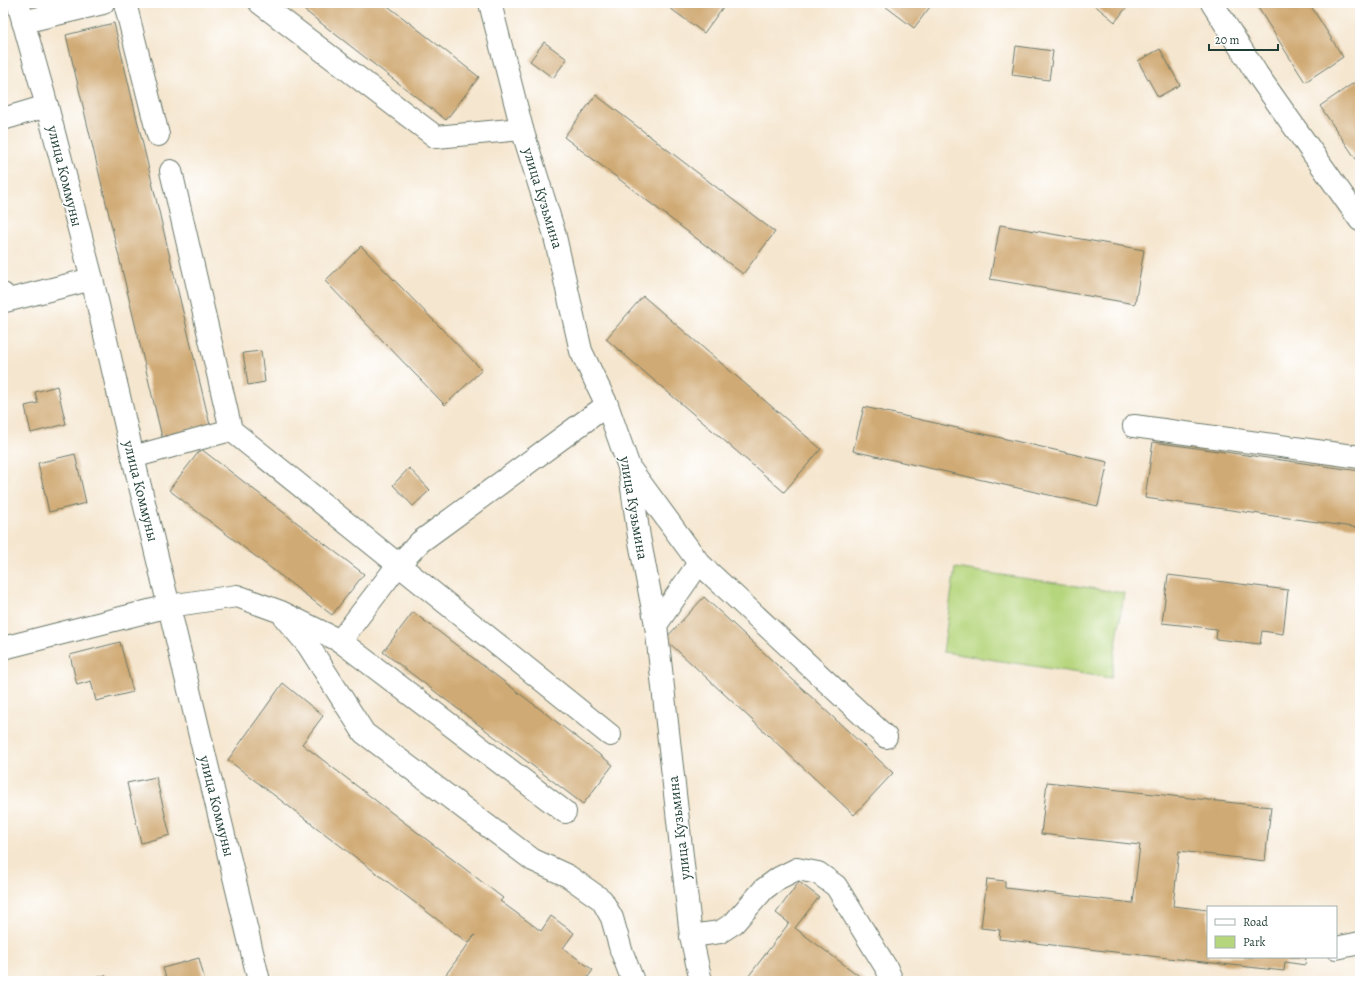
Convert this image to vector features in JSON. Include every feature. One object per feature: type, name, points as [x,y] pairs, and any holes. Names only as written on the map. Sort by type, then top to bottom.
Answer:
[{"type":"street","points":[[20,13],[102,3]]},
{"type":"street","points":[[125,3],[158,135]]},
{"type":"street","points":[[260,3],[436,137],[522,129]]},
{"type":"street","name":"улица Кузьмина","points":[[490,3],[522,129],[554,232],[581,350],[607,405],[629,468],[639,537],[656,625],[691,936],[701,981]]},
{"type":"street","points":[[1212,3],[1257,74],[1360,220]]},
{"type":"street","name":"улица Коммуны","points":[[20,13],[47,106],[92,279],[132,457],[261,979]]},
{"type":"street","points":[[3,119],[47,106]]},
{"type":"street","points":[[171,171],[231,430],[610,735]]},
{"type":"street","points":[[3,294],[5,301],[92,279]]},
{"type":"street","points":[[340,641],[398,565],[420,542],[607,405]]},
{"type":"street","points":[[1134,426],[1360,457]]},
{"type":"street","points":[[132,457],[231,430]]},
{"type":"street","points":[[629,468],[699,563],[886,737]]},
{"type":"street","points":[[656,625],[699,563]]},
{"type":"street","points":[[3,648],[169,606],[237,596],[281,612],[340,641],[565,812]]},
{"type":"street","points":[[281,612],[308,645],[364,733],[533,860],[568,876],[602,900],[612,918],[621,950],[633,981]]},
{"type":"street","points":[[691,936],[720,932],[734,923],[764,889],[797,869],[818,873],[836,886],[887,969],[892,981]]},
{"type":"street","points":[[1337,948],[1360,943]]},
{"type":"green space","points":[[955,568],[1124,593],[1111,678],[943,652]]},
{"type":"building","points":[[295,3],[384,3],[479,77],[446,120]]},
{"type":"building","points":[[663,3],[726,3],[704,33]]},
{"type":"building","points":[[881,3],[933,3],[914,28]]},
{"type":"building","points":[[1092,3],[1130,3],[1115,22]]},
{"type":"building","points":[[1255,3],[1309,3],[1343,57],[1305,82]]},
{"type":"building","points":[[114,23],[210,425],[162,437],[66,35]]},
{"type":"building","points":[[544,42],[567,59],[553,78],[530,61]]},
{"type":"building","points":[[1016,46],[1053,51],[1049,80],[1012,75]]},
{"type":"building","points":[[1160,49],[1180,85],[1158,97],[1138,61]]},
{"type":"building","points":[[1358,80],[1360,84],[1360,165],[1320,106]]},
{"type":"building","points":[[596,95],[775,232],[743,274],[564,137]]},
{"type":"building","points":[[1000,225],[1144,250],[1135,304],[990,279]]},
{"type":"building","points":[[361,246],[482,370],[445,405],[325,281]]},
{"type":"building","points":[[643,296],[821,449],[784,492],[606,339]]},
{"type":"building","points":[[261,351],[265,382],[248,385],[243,353]]},
{"type":"building","points":[[57,386],[66,424],[31,433],[25,406],[38,403],[35,392]]},
{"type":"building","points":[[864,407],[1108,462],[1098,506],[853,451]]},
{"type":"building","points":[[1153,442],[1360,471],[1360,528],[1145,498]]},
{"type":"building","points":[[201,449],[364,574],[332,615],[169,490]]},
{"type":"building","points":[[75,454],[86,503],[49,512],[38,463]]},
{"type":"building","points":[[409,468],[430,490],[413,506],[393,485]]},
{"type":"building","points":[[1168,575],[1288,590],[1283,634],[1262,631],[1260,644],[1216,639],[1217,629],[1162,623]]},
{"type":"building","points":[[704,597],[893,773],[854,815],[665,639]]},
{"type":"building","points":[[413,612],[613,765],[583,804],[383,652]]},
{"type":"building","points":[[120,642],[133,692],[96,701],[91,681],[77,685],[70,655]]},
{"type":"building","points":[[283,683],[323,716],[302,744],[503,898],[500,901],[541,931],[551,916],[574,933],[563,948],[593,970],[585,981],[441,981],[475,935],[468,943],[228,760]]},
{"type":"building","points":[[156,777],[170,835],[141,843],[127,783]]},
{"type":"building","points":[[1047,782],[1271,807],[1265,861],[1179,851],[1173,906],[1207,910],[1207,958],[1306,958],[1305,965],[1285,962],[1284,971],[999,939],[1000,930],[981,928],[987,879],[1005,881],[1005,888],[1133,903],[1140,845],[1041,834]]},
{"type":"building","points":[[799,882],[819,897],[795,928],[866,981],[745,981],[789,923],[776,913]]},
{"type":"building","points":[[199,958],[205,981],[167,981],[163,968]]},
{"type":"building","points":[[105,975],[107,981],[86,981]]}]
